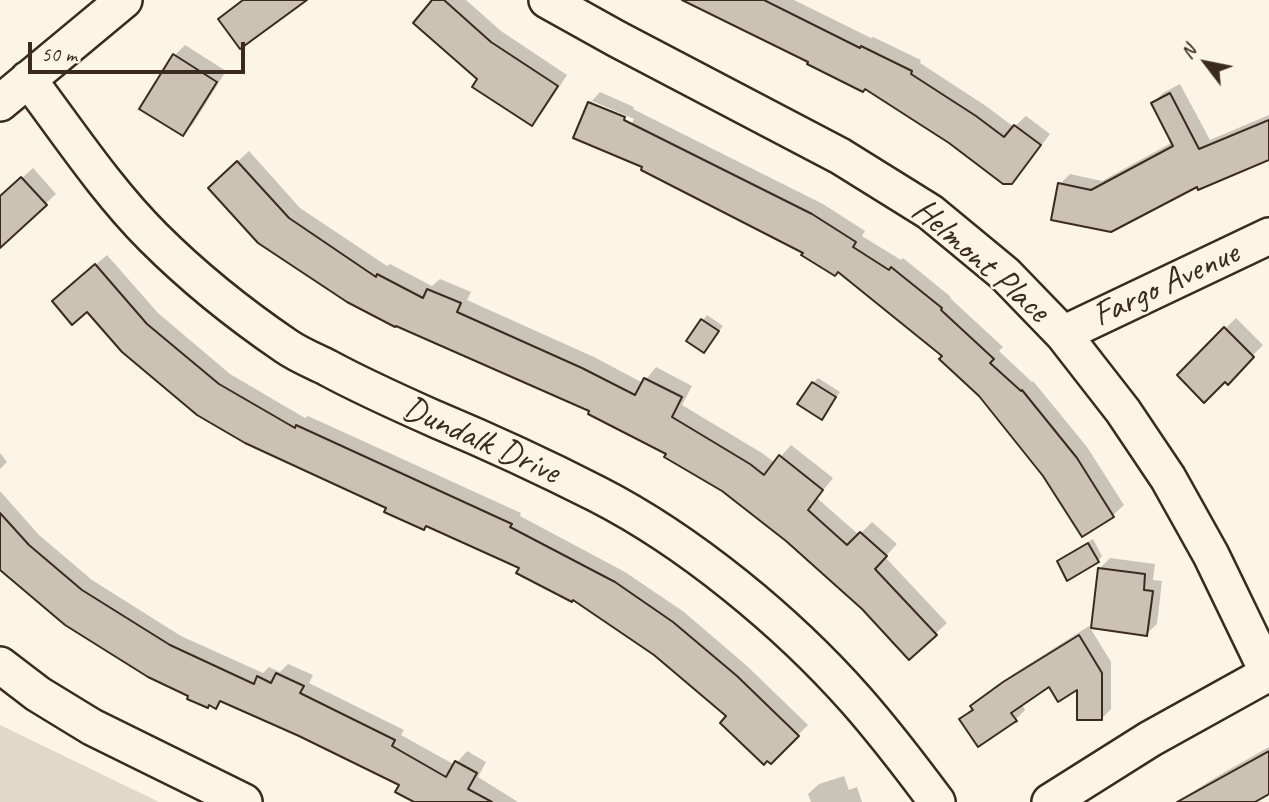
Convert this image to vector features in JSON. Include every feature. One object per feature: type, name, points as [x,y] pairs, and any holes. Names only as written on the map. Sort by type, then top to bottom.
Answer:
[{"type":"street","points":[[0,103],[124,0]]},
{"type":"street","name":"Helmont Place","points":[[547,0],[840,156],[930,212],[1004,274],[1063,334],[1123,411],[1168,478],[1211,555],[1269,673]]},
{"type":"street","name":"Dundalk Drive","points":[[28,79],[110,188],[152,236],[232,307],[289,349],[383,397],[477,437],[600,496],[698,558],[744,593],[802,644],[855,699],[937,802]]},
{"type":"street","name":"Fargo Avenue","points":[[1063,334],[1269,236]]},
{"type":"street","points":[[0,665],[38,694],[92,727],[244,802]]},
{"type":"street","points":[[1050,802],[1150,739],[1269,673]]},
{"type":"shaded area","points":[[0,725],[159,802],[0,802]]},
{"type":"building","points":[[243,0],[307,0],[240,49],[218,19]]},
{"type":"building","points":[[432,0],[444,0],[491,42],[558,86],[532,126],[472,87],[477,79],[413,23]]},
{"type":"building","points":[[682,0],[764,0],[912,71],[911,74],[1004,137],[1014,125],[1041,145],[1012,184],[1003,184],[949,143],[865,89],[863,92]]},
{"type":"building","points":[[173,54],[217,82],[183,136],[139,109]]},
{"type":"building","points":[[1170,93],[1199,149],[1269,120],[1269,160],[1198,190],[1197,187],[1111,232],[1051,220],[1058,183],[1091,190],[1173,146],[1151,103]]},
{"type":"building","points":[[588,102],[625,117],[624,120],[812,214],[856,242],[853,247],[889,270],[891,267],[942,308],[941,310],[994,359],[990,363],[1022,390],[1077,458],[1114,517],[1082,537],[1043,476],[979,396],[939,359],[942,356],[838,272],[835,276],[801,255],[803,253],[641,170],[642,167],[573,138]]},
{"type":"building","points":[[237,161],[289,218],[376,277],[377,274],[423,298],[427,289],[461,303],[457,312],[635,395],[644,378],[682,397],[672,417],[764,475],[779,455],[823,490],[808,510],[847,545],[860,532],[887,556],[875,569],[937,635],[909,660],[862,609],[786,541],[722,491],[664,457],[666,454],[588,414],[589,411],[395,327],[347,302],[258,243],[208,188]]},
{"type":"building","points":[[21,177],[47,205],[0,248],[0,196]]},
{"type":"building","points":[[95,264],[147,324],[219,384],[295,428],[296,425],[512,524],[510,527],[615,582],[673,622],[737,676],[799,736],[771,764],[767,761],[764,765],[720,723],[726,716],[654,655],[573,600],[572,602],[516,573],[519,568],[426,526],[424,530],[384,512],[386,508],[245,443],[197,415],[122,352],[87,312],[72,325],[52,301]]},
{"type":"building","points":[[701,319],[719,331],[704,353],[686,341]]},
{"type":"building","points":[[1224,327],[1254,357],[1228,385],[1225,382],[1204,403],[1177,375]]},
{"type":"building","points":[[812,382],[836,397],[822,420],[797,404]]},
{"type":"building","points":[[0,513],[29,545],[82,590],[170,645],[254,684],[257,676],[271,683],[276,673],[304,686],[300,693],[395,740],[392,746],[446,777],[455,761],[477,773],[468,789],[492,802],[414,802],[395,792],[399,785],[299,736],[220,701],[216,709],[209,705],[208,708],[148,677],[65,625],[0,570]]},
{"type":"building","points":[[1088,543],[1099,562],[1067,581],[1057,561]]},
{"type":"building","points":[[1098,568],[1145,574],[1144,590],[1153,591],[1147,636],[1091,628]]},
{"type":"building","points":[[1079,635],[1102,673],[1102,720],[1077,720],[1077,690],[1058,702],[1049,687],[1011,713],[1017,721],[978,747],[959,719],[973,710],[970,706]]},
{"type":"building","points":[[1269,751],[1269,794],[1255,802],[1177,802]]}]
